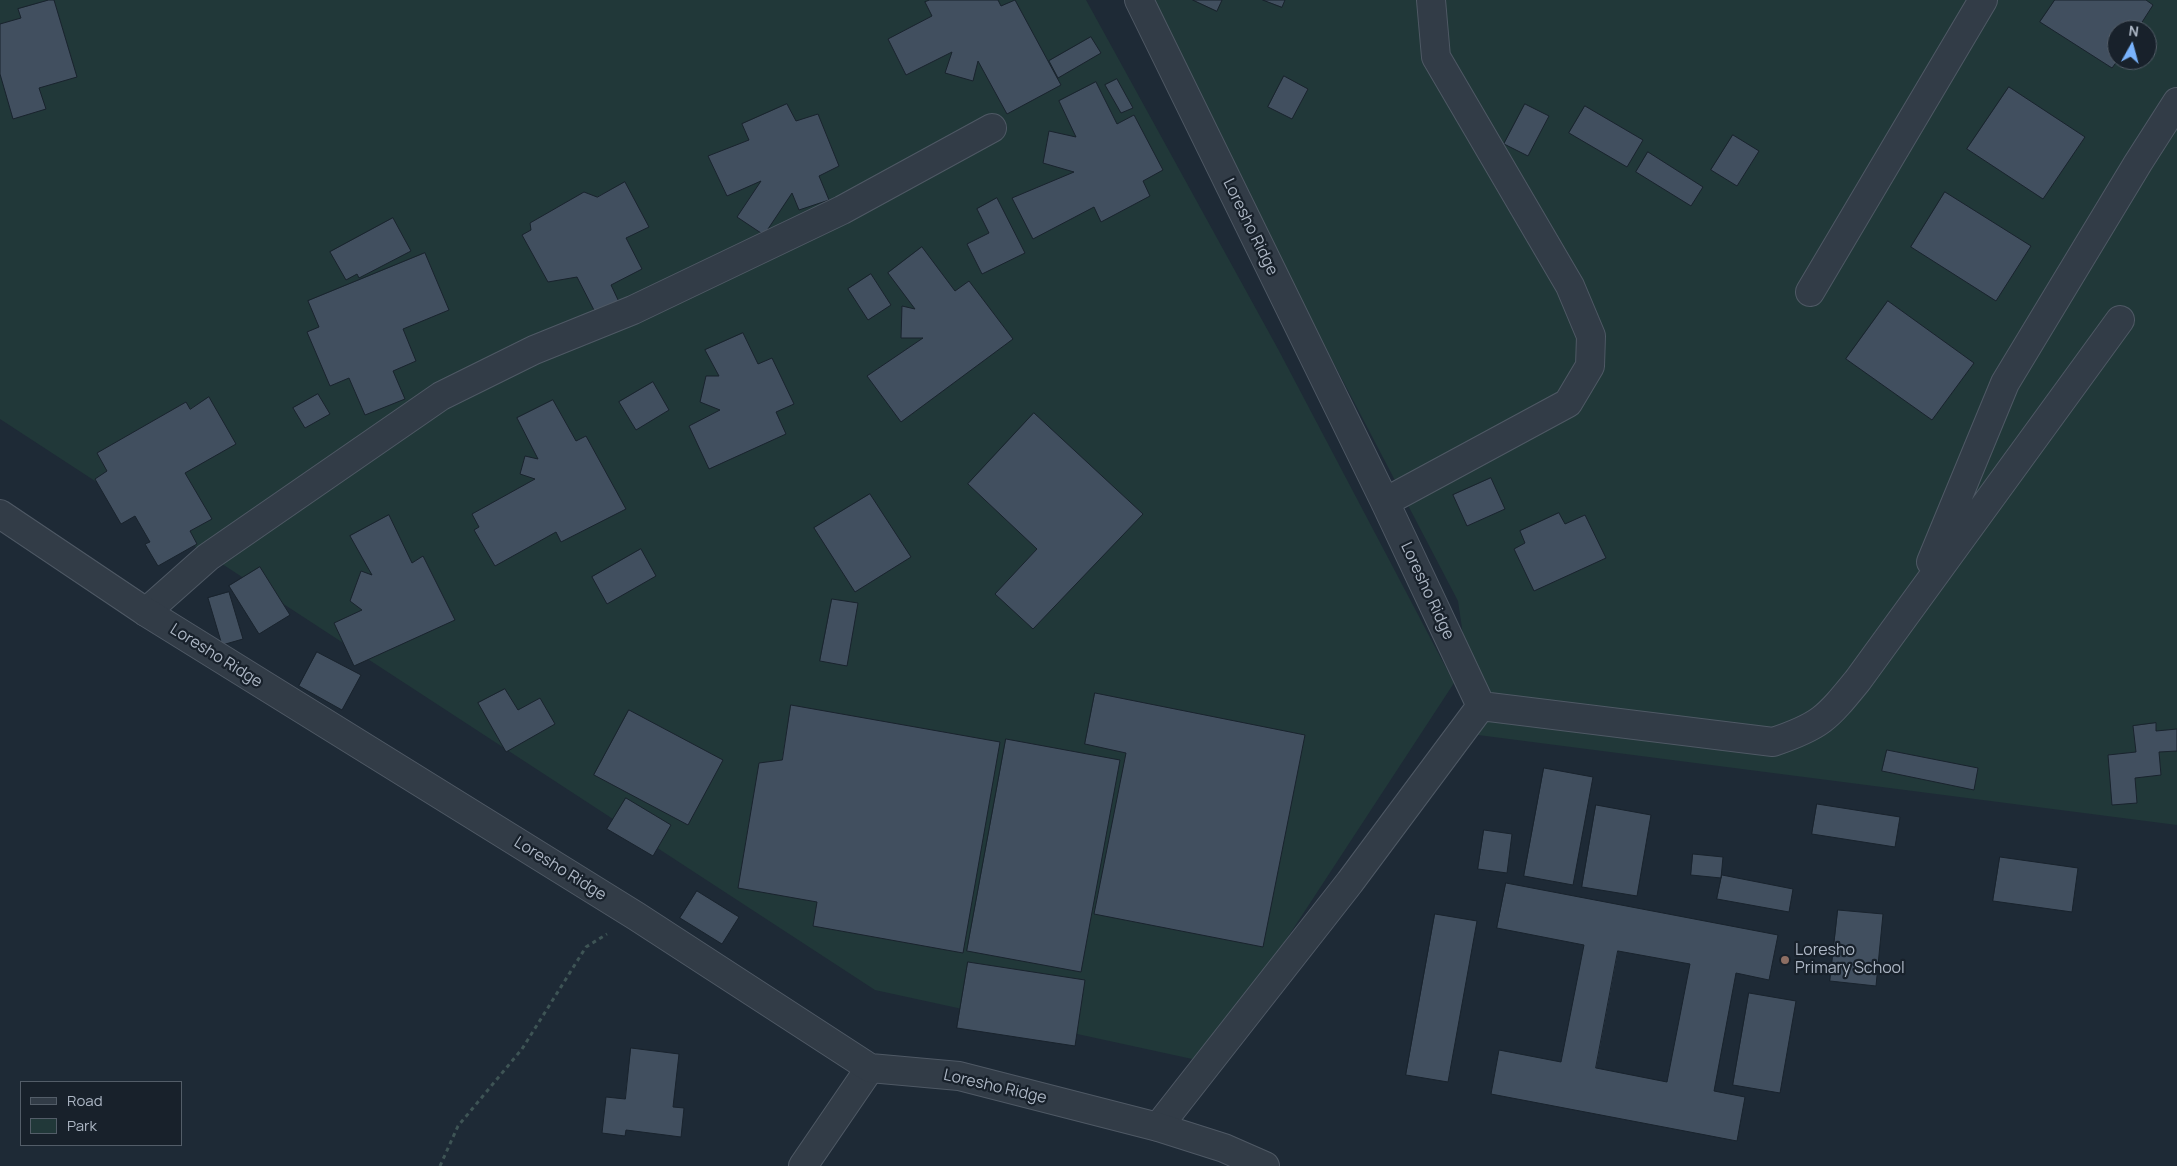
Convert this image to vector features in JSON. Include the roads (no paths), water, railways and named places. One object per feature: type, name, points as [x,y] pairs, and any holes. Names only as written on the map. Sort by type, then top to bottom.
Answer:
[{"type":"street","name":"Loresho Ridge","points":[[1139,0],[1385,502],[1481,706]]},
{"type":"street","points":[[1385,502],[1568,403],[1590,366],[1591,336],[1570,286],[1436,57],[1431,0]]},
{"type":"street","points":[[1810,292],[1983,0]]},
{"type":"street","points":[[1914,602],[2005,383],[2138,162],[2177,102]]},
{"type":"street","points":[[146,612],[208,557],[441,396],[534,350],[633,310],[833,214],[992,128]]},
{"type":"street","points":[[1158,1127],[1350,882],[1481,706],[1773,742],[1806,731],[1830,714],[2120,320]]},
{"type":"street","name":"Loresho Ridge","points":[[0,514],[146,612],[636,916],[870,1068],[959,1076],[1158,1127],[1224,1148],[1264,1166]]},
{"type":"street","points":[[803,1166],[870,1068]]},
{"type":"place","name":"Loresho Primary School","points":[[1785,960]]}]
